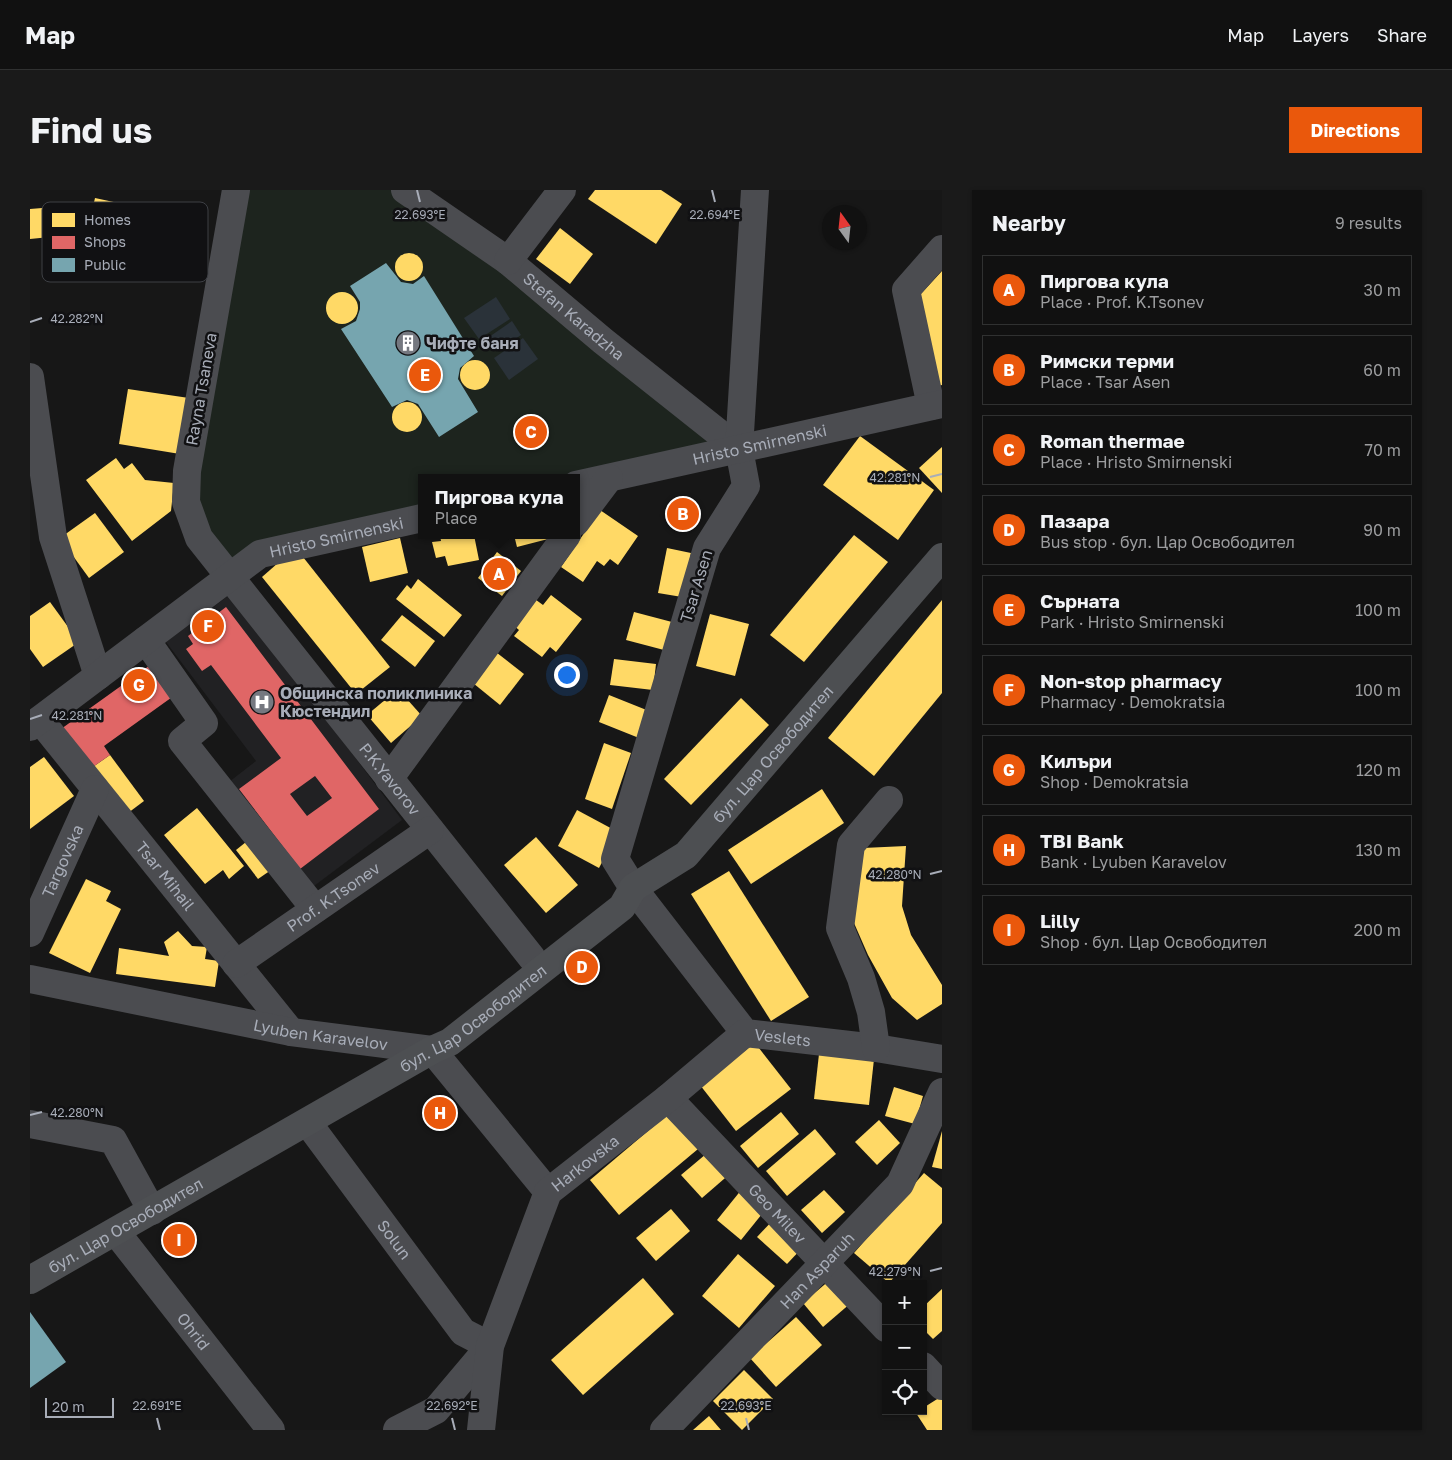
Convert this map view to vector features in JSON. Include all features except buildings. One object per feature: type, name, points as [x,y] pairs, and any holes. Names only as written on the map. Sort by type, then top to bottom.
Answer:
[{"type":"main road","name":"бул. Цар Освободител","points":[[30,1280],[308,1123],[432,1050],[450,1042],[622,908],[633,888],[686,855],[942,556]]},
{"type":"main road","points":[[432,1050],[442,1030],[611,895],[633,888]]},
{"type":"street","name":"Rayna Tsaneva","points":[[230,577],[198,538],[186,502],[187,471],[236,190]]},
{"type":"street","points":[[508,261],[562,190]]},
{"type":"street","name":"Tsar Asen","points":[[633,888],[615,859],[707,548],[746,486],[739,449],[755,190]]},
{"type":"street","name":"Stefan Karadzha","points":[[411,192],[508,261],[603,341],[739,449]]},
{"type":"street","points":[[937,405],[906,290],[942,249]]},
{"type":"street","points":[[30,385],[53,537],[98,676]]},
{"type":"street","name":"Hristo Smirnenski","points":[[580,484],[937,405]]},
{"type":"street","points":[[580,516],[608,478]]},
{"type":"street","name":"Hristo Smirnenski","points":[[35,724],[260,554],[418,519]]},
{"type":"street","points":[[389,779],[564,539]]},
{"type":"street","name":"P.K.Yavorov","points":[[230,577],[532,958]]},
{"type":"street","points":[[146,640],[204,723],[182,741],[315,909]]},
{"type":"street","name":"Tsar Mihail","points":[[35,724],[95,789],[291,1032]]},
{"type":"street","name":"Targovska","points":[[30,933],[95,789]]},
{"type":"street","points":[[876,1048],[871,1012],[861,978],[840,928],[851,845],[889,800]]},
{"type":"street","name":"Prof. K.Tsonev","points":[[236,964],[430,830]]},
{"type":"street","name":"Veslets","points":[[633,888],[746,1033],[876,1048],[942,1059]]},
{"type":"street","name":"Lyuben Karavelov","points":[[30,979],[291,1032],[432,1050]]},
{"type":"street","name":"Harkovska","points":[[481,1430],[490,1346],[548,1192],[668,1098],[746,1033]]},
{"type":"street","points":[[432,1050],[548,1192]]},
{"type":"street","name":"Han Asparuh","points":[[664,1430],[900,1184],[942,1092]]},
{"type":"street","name":"Geo Milev","points":[[668,1098],[883,1325]]},
{"type":"street","name":"Solun","points":[[308,1123],[463,1332],[490,1346]]},
{"type":"street","points":[[30,1124],[113,1140],[152,1212]]},
{"type":"street","name":"Ohrid","points":[[116,1232],[272,1430]]},
{"type":"street","points":[[397,1430],[436,1410],[490,1346]]},
{"type":"street","points":[[927,1370],[942,1386]]},
{"type":"shaded area","points":[[236,190],[401,190],[739,449],[580,477],[580,474],[418,474],[418,519],[230,577],[199,538],[187,471]]},
{"type":"shaded area","points":[[496,297],[510,319],[479,339],[464,318]]},
{"type":"shaded area","points":[[512,321],[521,335],[498,351],[489,337]]},
{"type":"shaded area","points":[[523,338],[538,359],[509,380],[494,358]]},
{"type":"shaded area","name":"Общинска поликлиника Кюстендил","points":[[232,593],[402,820],[310,889],[229,782],[256,761],[166,642]]},
{"type":"place","name":"Чифте баня","points":[[408,343]]},
{"type":"place","name":"Сърната","points":[[425,375]]},
{"type":"place","name":"Roman thermae","points":[[531,432]]},
{"type":"place","name":"Римски терми","points":[[683,514]]},
{"type":"place","name":"Пиргова кула","points":[[499,574]]},
{"type":"place","name":"Non-stop pharmacy","points":[[208,626]]},
{"type":"place","name":"Килъри","points":[[139,685]]},
{"type":"place","name":"Общинска поликлиника Кюстендил","points":[[262,702]]},
{"type":"place","name":"Пазара","points":[[582,967]]},
{"type":"place","name":"TBI Bank","points":[[440,1113]]},
{"type":"place","name":"Lilly","points":[[179,1240]]}]
